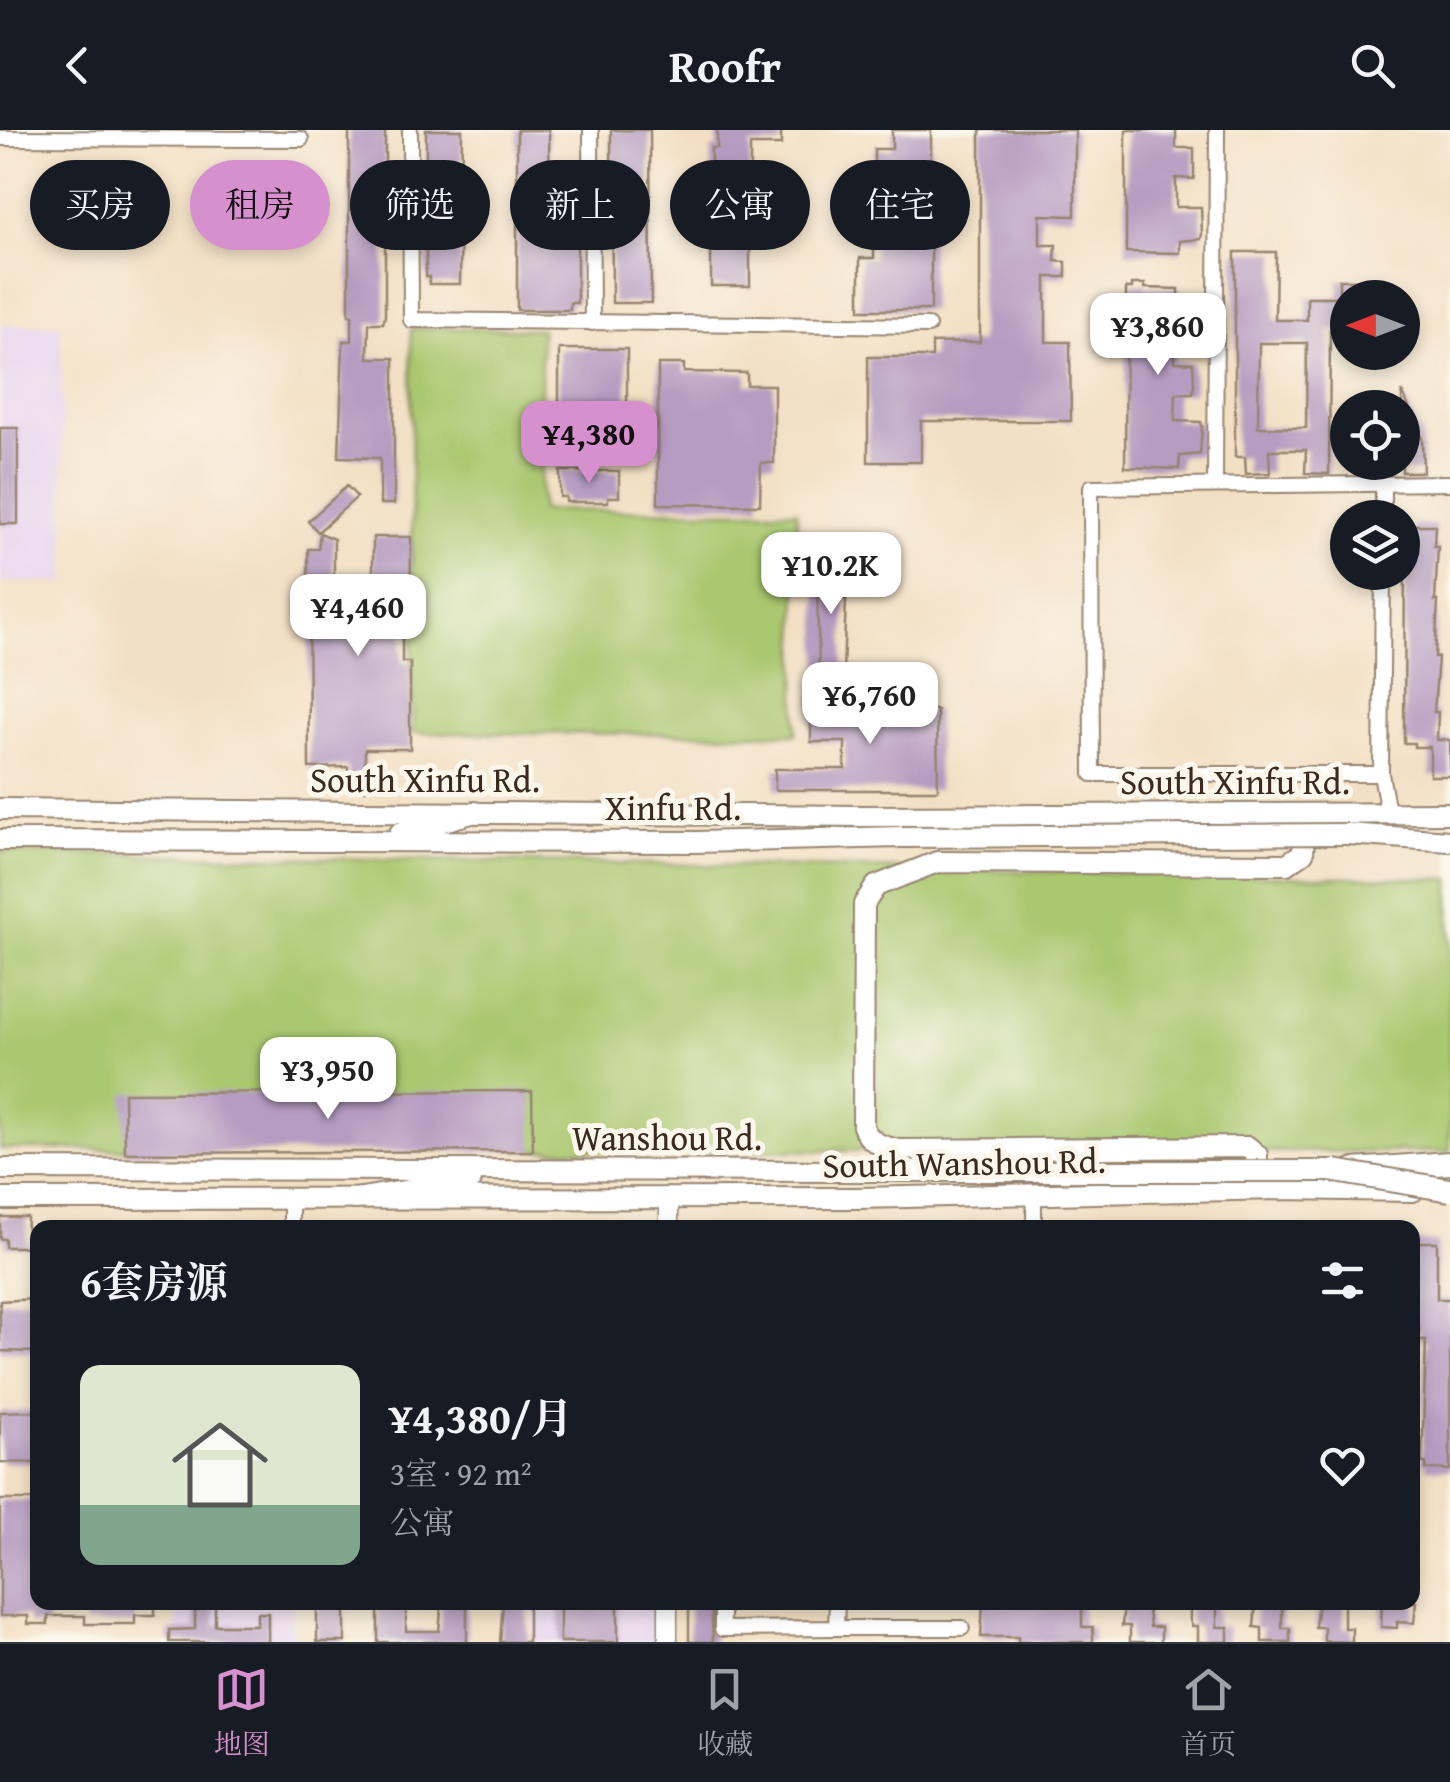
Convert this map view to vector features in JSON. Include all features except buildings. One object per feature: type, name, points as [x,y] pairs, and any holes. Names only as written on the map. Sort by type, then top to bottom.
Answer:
[{"type":"highway","points":[[1335,1171],[1450,1163]]},
{"type":"highway","points":[[1335,1171],[1430,1184],[1450,1191]]},
{"type":"main road","name":"South Xinfu Rd.","points":[[0,809],[863,816],[1388,812],[1445,816]]},
{"type":"main road","points":[[374,841],[475,812]]},
{"type":"main road","points":[[1257,1190],[1256,1155],[1248,1147],[900,1150],[873,1141],[863,1126],[864,904],[876,886],[937,862],[1287,864],[1303,854],[1306,814]]},
{"type":"main road","points":[[1347,834],[1450,832]]},
{"type":"main road","points":[[1347,834],[1450,841]]},
{"type":"main road","name":"Xinfu Rd.","points":[[0,840],[698,842],[1347,834]]},
{"type":"main road","name":"Wanshou Rd.","points":[[0,1169],[1335,1171]]},
{"type":"main road","points":[[355,1198],[529,1170]]},
{"type":"main road","points":[[1415,1191],[1450,1177]]},
{"type":"main road","name":"South Wanshou Rd.","points":[[0,1199],[1450,1191]]},
{"type":"street","points":[[410,130],[411,320],[928,326]]},
{"type":"street","points":[[592,130],[592,322]]},
{"type":"street","points":[[1214,486],[1218,130]]},
{"type":"street","points":[[0,138],[302,139]]},
{"type":"street","points":[[1381,774],[1092,774],[1091,487],[1450,483]]},
{"type":"street","points":[[1383,485],[1383,500]]},
{"type":"street","points":[[1382,590],[1381,774],[1388,812]]},
{"type":"street","points":[[1034,1194],[1034,1220]]},
{"type":"street","points":[[669,1220],[670,1198]]},
{"type":"street","points":[[291,1199],[291,1220]]},
{"type":"street","points":[[668,1610],[668,1642]]},
{"type":"street","points":[[722,1610],[722,1630],[962,1628]]},
{"type":"street","points":[[836,1628],[837,1610]]},
{"type":"shaded area","points":[[0,325],[60,325],[66,582],[0,582]]},
{"type":"shaded area","points":[[177,1610],[293,1610],[293,1642],[177,1642]]},
{"type":"shaded area","points":[[534,1610],[661,1610],[661,1642],[534,1642]]},
{"type":"green space","points":[[411,328],[541,329],[541,510],[797,511],[796,734],[413,733]]},
{"type":"green space","points":[[0,852],[1450,879],[1450,1152],[0,1149]]}]
